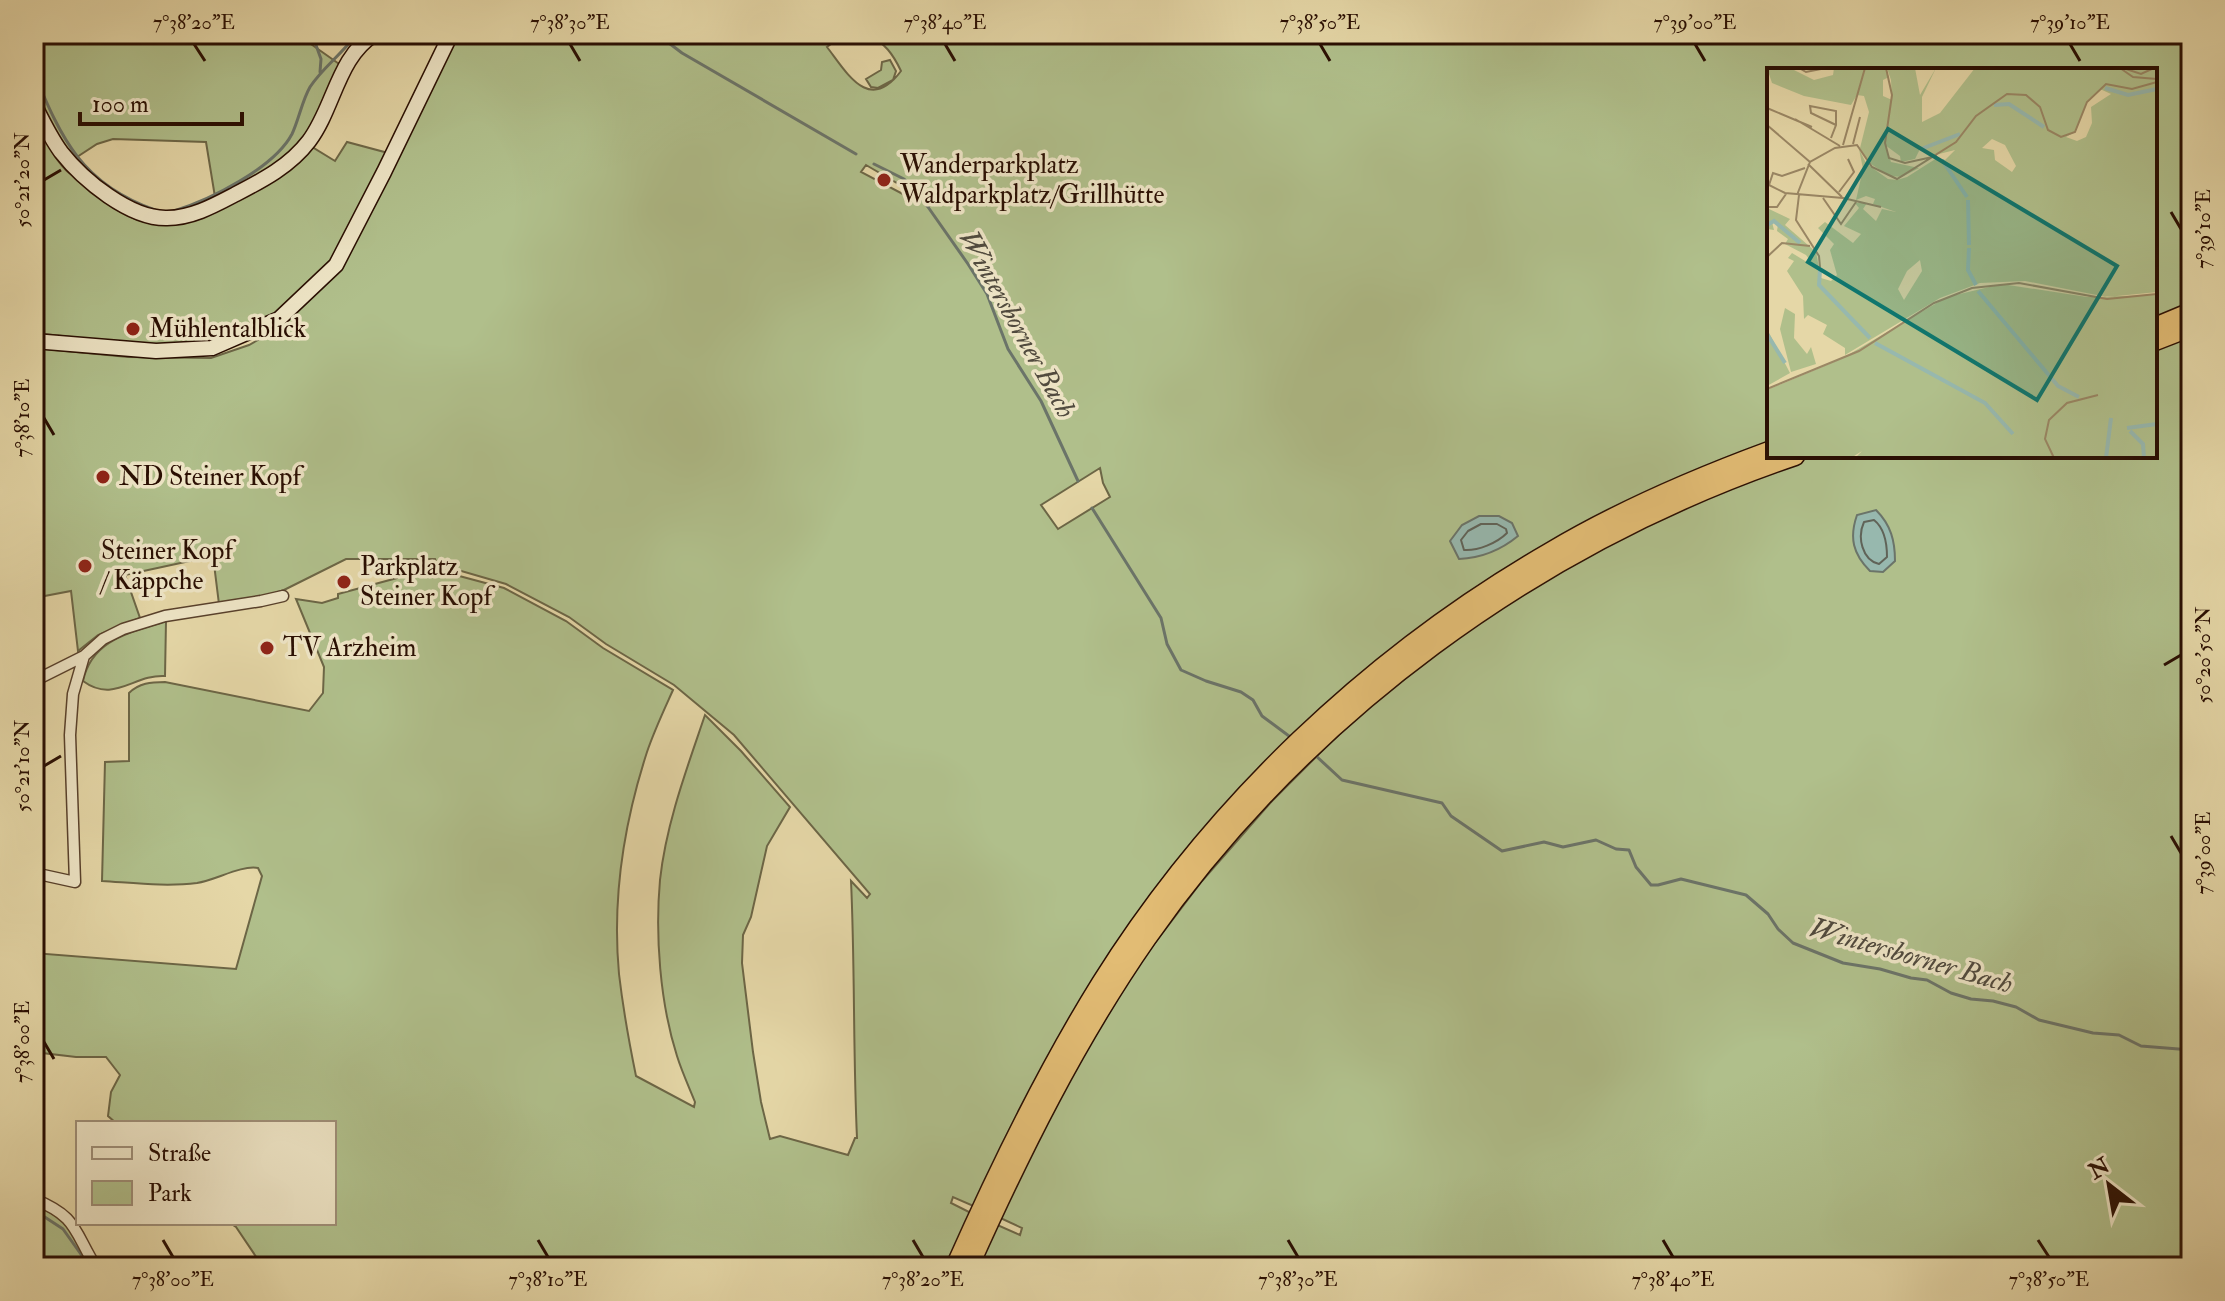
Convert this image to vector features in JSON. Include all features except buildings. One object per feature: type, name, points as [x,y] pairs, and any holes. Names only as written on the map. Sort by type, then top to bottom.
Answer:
[{"type":"highway","points":[[2157,326],[2191,312]]},
{"type":"highway","points":[[2157,340],[2191,327]]},
{"type":"highway","points":[[955,1267],[1002,1164],[1102,982],[1174,892],[1251,810],[1341,720],[1464,614],[1549,552],[1679,487],[1767,452]]},
{"type":"highway","points":[[1464,614],[1600,539],[1697,494],[1790,458]]},
{"type":"highway","points":[[969,1267],[1040,1117],[1113,989],[1174,892]]},
{"type":"street","points":[[34,104],[62,152],[103,191],[143,214],[176,218],[198,212],[241,191],[272,175],[295,157],[323,120],[354,53],[375,34]]},
{"type":"street","points":[[34,341],[156,351],[212,348],[279,319],[336,265],[451,34]]},
{"type":"street","points":[[34,681],[84,656],[103,639],[123,629],[165,616],[283,596]]},
{"type":"street","points":[[34,873],[75,882],[70,735],[73,694],[84,656]]},
{"type":"street","points":[[34,1199],[54,1207],[67,1217],[96,1267]]},
{"type":"green space","points":[[34,34],[307,34],[308,42],[342,66],[303,141],[270,168],[215,197],[206,142],[113,139],[97,144],[74,159],[52,128],[34,94]]},
{"type":"green space","points":[[457,34],[844,34],[827,47],[860,85],[879,89],[901,71],[888,50],[867,34],[2191,34],[2191,308],[2157,321],[2157,68],[1767,68],[1767,449],[1735,461],[1282,746],[978,1208],[953,1197],[951,1203],[975,1215],[951,1267],[263,1267],[233,1225],[336,1225],[336,1121],[114,1121],[108,1116],[111,1092],[120,1075],[106,1057],[34,1052],[34,953],[236,969],[262,876],[258,868],[251,868],[185,884],[102,881],[105,762],[129,761],[129,693],[146,684],[165,682],[309,711],[323,693],[324,667],[296,599],[322,603],[338,598],[338,594],[397,578],[415,566],[422,566],[504,588],[566,621],[603,648],[673,690],[650,744],[632,806],[619,890],[617,946],[622,1000],[636,1076],[694,1107],[666,1014],[660,969],[659,901],[663,859],[672,817],[705,715],[790,807],[767,846],[751,917],[743,935],[742,963],[761,1102],[770,1139],[780,1136],[848,1155],[857,1138],[851,881],[867,898],[870,894],[734,735],[674,685],[606,644],[569,617],[506,584],[437,564],[435,559],[346,559],[284,590],[260,598],[219,604],[213,556],[125,575],[140,618],[98,635],[78,651],[71,591],[34,598],[34,348],[128,357],[211,358],[249,345],[283,326],[342,266]],"holes":[[[866,165],[907,189],[916,201],[861,172]],[[1100,468],[1110,497],[1058,529],[1041,505]]]},
{"type":"green space","points":[[890,60],[896,71],[893,80],[878,88],[871,87],[866,79],[881,70],[882,62]]},
{"type":"green space","points":[[34,114],[51,150],[67,171],[117,210],[152,224],[180,223],[312,147],[335,161],[347,142],[388,153],[331,261],[276,314],[208,340],[175,345],[34,333]]},
{"type":"green space","points":[[2191,330],[2191,1267],[974,1267],[993,1223],[1020,1235],[1022,1228],[996,1216],[1117,993],[1202,881],[1272,801],[1372,704],[1447,646],[1563,564],[1799,458],[2157,458],[2157,344]]},
{"type":"green space","points":[[166,621],[165,676],[105,690],[83,681],[88,667],[104,647],[126,634]]},
{"type":"green space","points":[[34,1205],[63,1222],[77,1238],[94,1267],[34,1267]]},
{"type":"water","points":[[1876,510],[1889,527],[1894,547],[1895,561],[1883,572],[1870,571],[1864,565],[1856,552],[1853,538],[1857,515]]},
{"type":"water","points":[[1479,516],[1499,516],[1512,523],[1518,536],[1491,552],[1459,559],[1450,541],[1462,525]]},
{"type":"waterway","points":[[312,34],[321,59],[320,72]]},
{"type":"waterway","name":"Wintersborner Bach","points":[[657,34],[682,53],[856,154]]},
{"type":"waterway","points":[[174,211],[222,191],[271,159],[292,134],[310,87],[351,41]]},
{"type":"waterway","points":[[34,73],[65,139],[92,173],[109,187],[155,210]]},
{"type":"waterway","name":"Wintersborner Bach","points":[[874,164],[904,179],[911,186],[968,264],[987,294],[1008,349],[1041,401],[1078,481]]},
{"type":"waterway","name":"Wintersborner Bach","points":[[1092,508],[1161,618],[1167,644],[1181,670],[1241,692],[1253,700],[1262,716],[1293,739]]},
{"type":"waterway","name":"Wintersborner Bach","points":[[1315,755],[1342,780],[1442,803],[1451,816],[1502,851],[1544,842],[1563,847],[1596,840],[1616,849],[1629,850],[1636,867],[1651,885],[1681,879],[1746,895],[1768,914],[1793,943],[1843,963],[1927,980],[1951,993],[2016,1007],[2039,1020],[2093,1033],[2119,1035],[2141,1046],[2191,1050]]},
{"type":"waterway","points":[[34,1210],[63,1229],[90,1267]]},
{"type":"place","name":"Wanderparkplatz Waldparkplatz/Grillhütte","points":[[884,180]]},
{"type":"place","name":"Mühlentalblick","points":[[133,329]]},
{"type":"place","name":"ND Steiner Kopf","points":[[103,477]]},
{"type":"place","name":"Steiner Kopf / Käppche","points":[[85,566]]},
{"type":"place","name":"Parkplatz Steiner Kopf","points":[[344,582]]},
{"type":"place","name":"TV Arzheim","points":[[267,648]]}]
